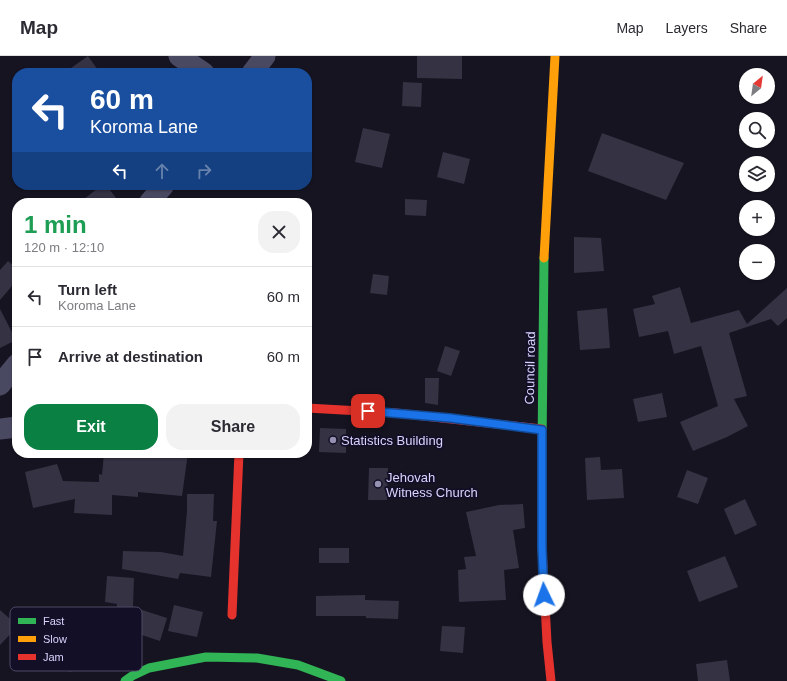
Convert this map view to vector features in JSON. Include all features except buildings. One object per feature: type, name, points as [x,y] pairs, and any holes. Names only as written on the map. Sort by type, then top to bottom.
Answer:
[{"type":"street","points":[[179,56],[197,68]]},
{"type":"street","points":[[256,68],[265,56]]},
{"type":"street","name":"Council road","points":[[551,681],[547,642],[542,548],[542,430],[544,253],[555,56]]},
{"type":"street","points":[[153,198],[160,190]]},
{"type":"street","points":[[0,385],[12,370]]},
{"type":"street","points":[[312,408],[391,412],[542,430]]},
{"type":"street","points":[[0,429],[12,428]]},
{"type":"street","points":[[232,615],[239,458]]},
{"type":"street","points":[[125,681],[149,668],[206,657],[257,658],[298,665],[341,681]]},
{"type":"traffic: fast","points":[[542,447],[544,258]]},
{"type":"traffic: fast","points":[[125,681],[149,668],[206,657],[257,658],[298,665],[341,681]]},
{"type":"traffic: slow","points":[[544,258],[555,56]]},
{"type":"traffic: jam","points":[[312,408],[396,413],[542,429]]},
{"type":"traffic: jam","points":[[542,447],[542,548],[547,642],[551,681]]},
{"type":"traffic: jam","points":[[232,615],[239,458]]},
{"type":"place","name":"Statistics Building","points":[[333,440]]},
{"type":"place","name":"Jehovah Witness Church","points":[[378,484]]},
{"type":"route","points":[[368,411],[450,418],[542,430],[542,548],[544,595]]}]
